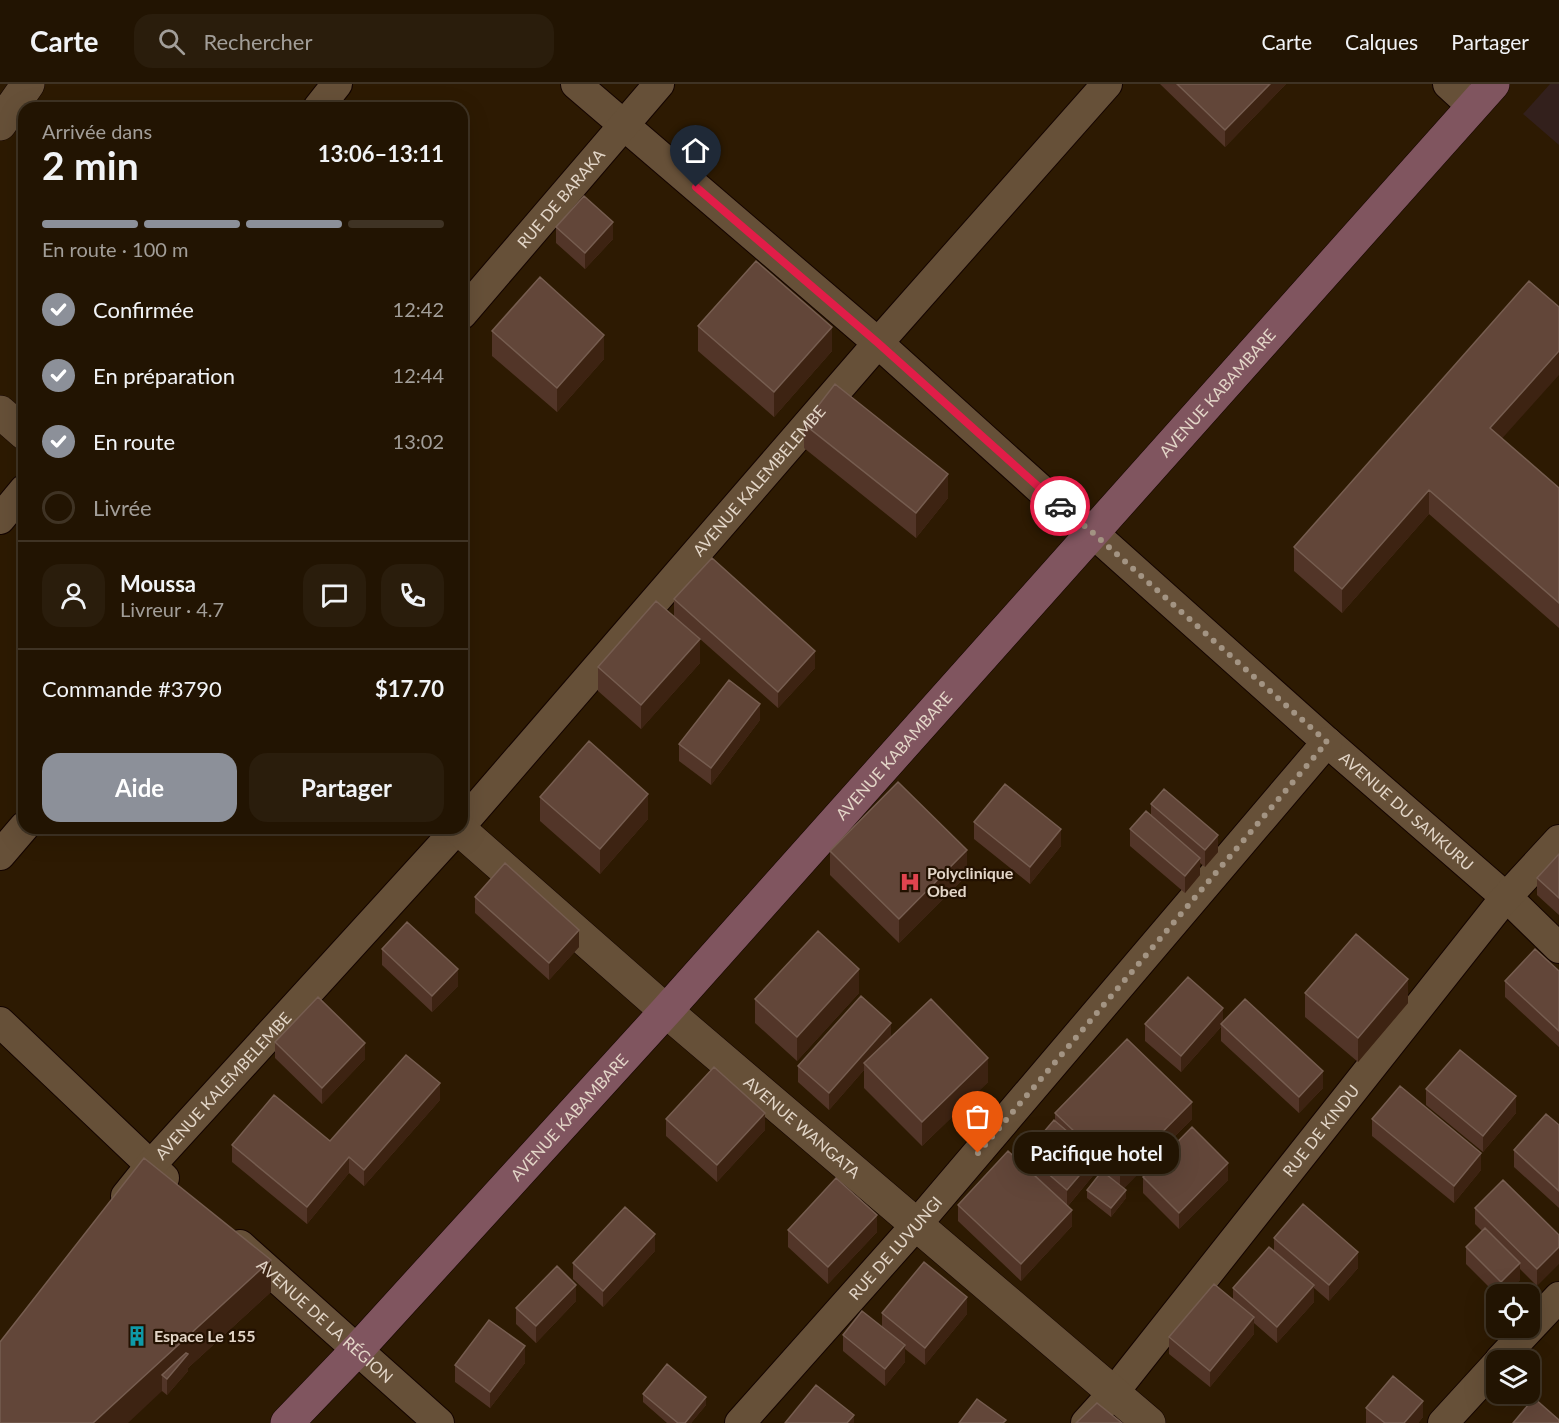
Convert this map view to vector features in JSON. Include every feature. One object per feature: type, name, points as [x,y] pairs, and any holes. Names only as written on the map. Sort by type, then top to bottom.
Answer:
[{"type":"main road","name":"AVENUE KABAMBARE","points":[[286,1423],[358,1349],[666,1011],[1483,95]]},
{"type":"street","points":[[0,124],[28,84]]},
{"type":"street","points":[[323,102],[337,84]]},
{"type":"street","name":"AVENUE DU SANKURU","points":[[576,84],[878,343],[1559,948]]},
{"type":"street","name":"RUE DE BARAKA","points":[[468,307],[659,84]]},
{"type":"street","name":"AVENUE KALEMBELEMBE","points":[[468,817],[878,343],[1107,84]]},
{"type":"street","points":[[1448,84],[1483,95]]},
{"type":"street","points":[[0,412],[18,428]]},
{"type":"street","points":[[0,519],[18,497]]},
{"type":"street","name":"RUE DE LUVUNGI","points":[[740,1423],[917,1224],[1327,742]]},
{"type":"street","points":[[0,855],[18,834]]},
{"type":"street","name":"AVENUE KALEMBELEMBE","points":[[113,1212],[150,1166],[453,834]]},
{"type":"street","name":"AVENUE WANGATA","points":[[465,834],[666,1011],[1149,1423]]},
{"type":"street","name":"RUE DE KINDU","points":[[1086,1423],[1114,1392],[1505,898],[1559,840]]},
{"type":"street","points":[[0,1022],[150,1166],[185,1196]]},
{"type":"street","name":"AVENUE DE LA RÉGION","points":[[219,1227],[440,1423]]},
{"type":"street","points":[[1509,1350],[1559,1297]]},
{"type":"street","points":[[1443,1423],[1486,1376]]},
{"type":"shaded area","points":[[1550,84],[1559,84],[1559,145],[1523,114]]},
{"type":"building","points":[[1177,84],[1270,84],[1225,130]]},
{"type":"building","points":[[584,196],[613,222],[585,253],[556,227]]},
{"type":"building","points":[[756,261],[832,327],[774,392],[698,326]]},
{"type":"building","points":[[540,277],[604,335],[557,388],[492,331]]},
{"type":"building","points":[[1529,281],[1559,307],[1559,351],[1490,428],[1559,488],[1559,603],[1429,490],[1342,589],[1294,547]]},
{"type":"building","points":[[835,384],[948,474],[916,513],[804,424]]},
{"type":"building","points":[[712,558],[815,651],[778,692],[674,599]]},
{"type":"building","points":[[656,601],[700,639],[641,705],[598,667]]},
{"type":"building","points":[[729,680],[760,704],[711,768],[679,744]]},
{"type":"building","points":[[589,741],[648,794],[600,849],[540,797]]},
{"type":"building","points":[[898,782],[967,850],[899,919],[830,851]]},
{"type":"building","points":[[1005,784],[1061,829],[1030,867],[974,822]]},
{"type":"building","points":[[1164,789],[1218,835],[1205,850],[1151,804]]},
{"type":"building","points":[[1146,811],[1200,858],[1185,876],[1130,829]]},
{"type":"building","points":[[1559,854],[1559,898],[1537,878]]},
{"type":"building","points":[[505,863],[579,930],[549,963],[475,897]]},
{"type":"building","points":[[407,922],[458,969],[432,996],[382,949]]},
{"type":"building","points":[[818,931],[859,969],[797,1037],[755,999]]},
{"type":"building","points":[[1356,934],[1408,979],[1358,1038],[1305,993]]},
{"type":"building","points":[[1535,949],[1559,971],[1559,1031],[1505,981]]},
{"type":"building","points":[[1188,977],[1223,1008],[1181,1056],[1145,1024]]},
{"type":"building","points":[[861,996],[891,1023],[829,1093],[798,1066]]},
{"type":"building","points":[[318,997],[365,1043],[322,1088],[275,1042]]},
{"type":"building","points":[[931,999],[988,1058],[922,1122],[864,1063]]},
{"type":"building","points":[[1245,999],[1323,1071],[1299,1097],[1221,1024]]},
{"type":"building","points":[[1127,1039],[1192,1102],[1120,1175],[1055,1113]]},
{"type":"building","points":[[1460,1050],[1516,1096],[1483,1136],[1426,1089]]},
{"type":"building","points":[[406,1055],[440,1083],[364,1170],[349,1157],[307,1207],[232,1145],[274,1095],[330,1141]]},
{"type":"building","points":[[714,1067],[765,1113],[717,1165],[666,1119]]},
{"type":"building","points":[[1400,1086],[1481,1153],[1454,1186],[1372,1119]]},
{"type":"building","points":[[1546,1114],[1559,1125],[1559,1191],[1514,1150]]},
{"type":"building","points":[[1054,1120],[1096,1156],[1067,1190],[1025,1154]]},
{"type":"building","points":[[1192,1127],[1228,1163],[1179,1213],[1143,1177]]},
{"type":"building","points":[[1008,1151],[1072,1210],[1021,1264],[958,1205]]},
{"type":"building","name":"Espace Le 155","points":[[144,1158],[271,1260],[93,1423],[0,1423],[0,1342]]},
{"type":"building","points":[[1102,1171],[1126,1190],[1111,1208],[1087,1190]]},
{"type":"building","points":[[836,1178],[877,1215],[828,1267],[788,1230]]},
{"type":"building","points":[[1503,1180],[1559,1235],[1559,1247],[1537,1269],[1475,1208]]},
{"type":"building","points":[[1303,1204],[1358,1252],[1329,1285],[1274,1238]]},
{"type":"building","points":[[625,1207],[655,1234],[603,1291],[573,1263]]},
{"type":"building","points":[[1485,1228],[1520,1263],[1501,1282],[1466,1247]]},
{"type":"building","points":[[1269,1247],[1314,1285],[1277,1327],[1233,1288]]},
{"type":"building","points":[[924,1262],[967,1297],[925,1348],[882,1313]]},
{"type":"building","points":[[557,1266],[576,1285],[536,1326],[516,1308]]},
{"type":"building","points":[[1214,1284],[1254,1317],[1210,1371],[1169,1337]]},
{"type":"building","points":[[862,1311],[905,1345],[885,1369],[843,1335]]},
{"type":"building","points":[[489,1320],[525,1346],[490,1392],[455,1365]]},
{"type":"building","points":[[186,1353],[188,1354],[167,1379],[162,1375]]},
{"type":"building","points":[[667,1364],[706,1397],[685,1423],[678,1423],[643,1394]]},
{"type":"building","points":[[1393,1376],[1423,1401],[1404,1423],[1385,1423],[1366,1408]]},
{"type":"building","points":[[816,1385],[854,1415],[847,1423],[785,1423]]},
{"type":"building","points":[[977,1399],[1006,1420],[1003,1423],[959,1423]]},
{"type":"building","points":[[1097,1403],[1122,1423],[1076,1423]]},
{"type":"building","points":[[1540,1403],[1559,1420],[1559,1423],[1513,1423],[1529,1404]]},
{"type":"way so far","points":[[978,1153],[1327,742],[1060,506]]},
{"type":"place","name":"Polyclinique Obed","points":[[910,882]]},
{"type":"place","name":"Pacifique hotel","points":[[978,1153]]},
{"type":"place","name":"Espace Le 155","points":[[137,1336]]},
{"type":"route","points":[[696,187],[878,343],[1060,506]]}]
